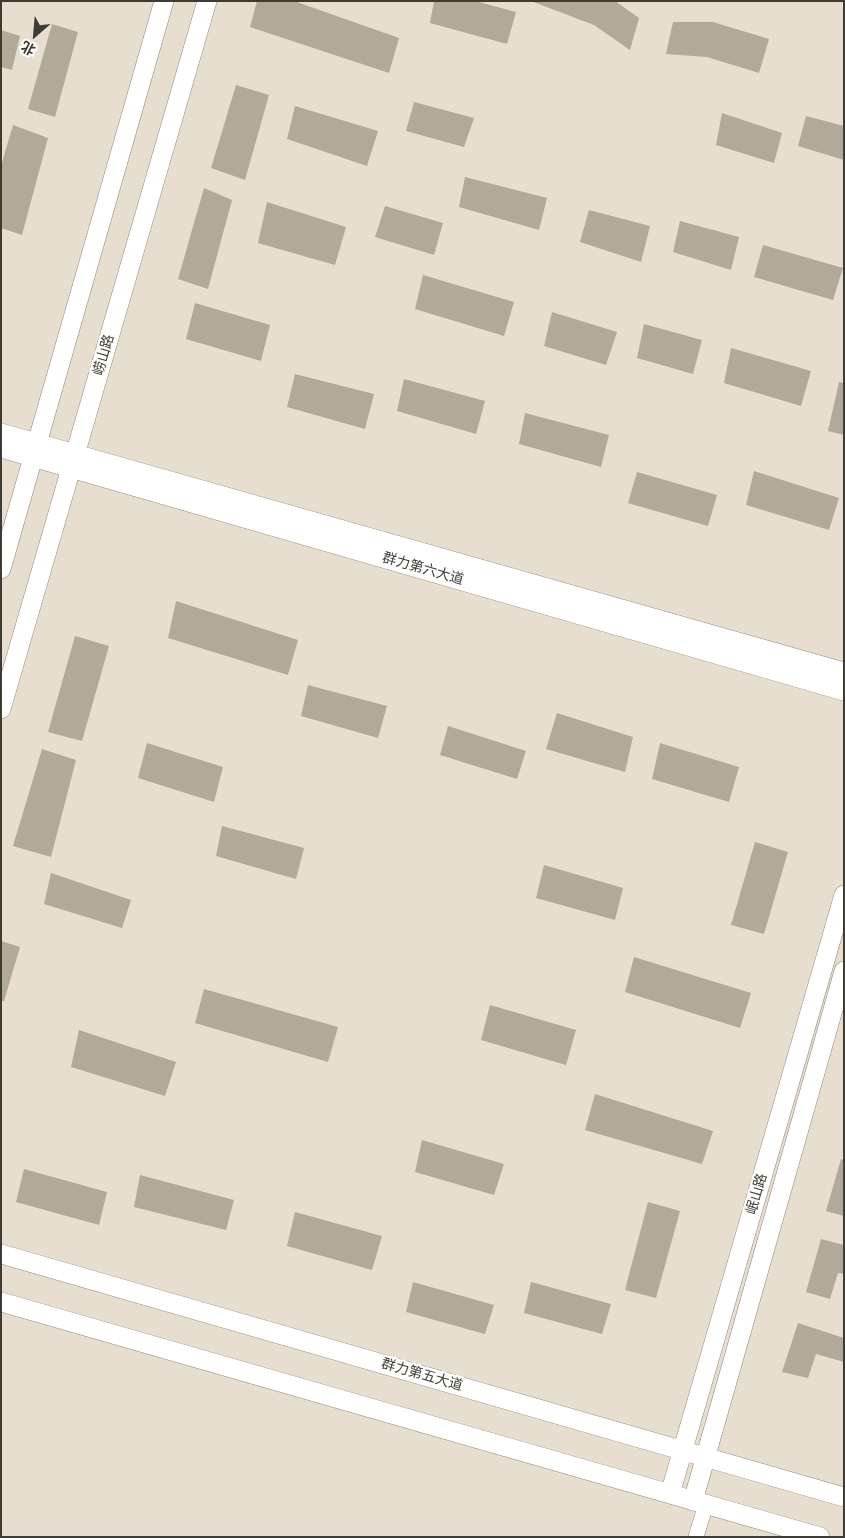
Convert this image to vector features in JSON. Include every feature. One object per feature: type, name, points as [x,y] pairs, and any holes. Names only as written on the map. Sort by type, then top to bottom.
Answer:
[{"type":"main road","points":[[1,569],[164,1]]},
{"type":"main road","name":"崂山路","points":[[1,709],[207,1]]},
{"type":"main road","name":"群力第六大道","points":[[1,433],[36,451]]},
{"type":"main road","name":"群力第六大道","points":[[1,448],[36,451],[844,672]]},
{"type":"main road","name":"群力第六大道","points":[[73,461],[844,691]]},
{"type":"main road","name":"岷山路","points":[[670,1494],[844,895]]},
{"type":"main road","name":"岷山路","points":[[699,1503],[705,1457],[844,971]]},
{"type":"main road","name":"群力第五大道","points":[[1,1254],[844,1497]]},
{"type":"main road","points":[[1,1302],[820,1537]]},
{"type":"street","points":[[696,1537],[699,1503]]},
{"type":"building","points":[[257,1],[294,1],[399,38],[389,73],[250,27]]},
{"type":"building","points":[[434,1],[475,1],[516,12],[507,44],[430,23]]},
{"type":"building","points":[[531,1],[615,1],[639,18],[630,50],[594,25]]},
{"type":"building","points":[[673,22],[713,22],[769,39],[759,73],[707,57],[666,54]]},
{"type":"building","points":[[52,24],[78,32],[55,117],[28,109]]},
{"type":"building","points":[[1,30],[20,36],[12,70],[1,67]]},
{"type":"building","points":[[236,85],[269,95],[245,180],[211,168]]},
{"type":"building","points":[[414,102],[474,118],[464,147],[406,131]]},
{"type":"building","points":[[295,106],[378,131],[367,166],[287,139]]},
{"type":"building","points":[[722,113],[782,133],[774,163],[716,145]]},
{"type":"building","points":[[806,116],[844,126],[844,160],[798,146]]},
{"type":"building","points":[[13,125],[48,138],[22,235],[1,228],[1,166]]},
{"type":"building","points":[[465,177],[547,198],[539,230],[459,207]]},
{"type":"building","points":[[204,188],[232,200],[208,289],[178,279]]},
{"type":"building","points":[[267,202],[346,227],[335,265],[258,243]]},
{"type":"building","points":[[385,206],[443,223],[434,255],[375,237]]},
{"type":"building","points":[[589,210],[650,226],[641,262],[580,242]]},
{"type":"building","points":[[680,221],[739,237],[731,270],[673,252]]},
{"type":"building","points":[[763,245],[843,268],[833,300],[754,277]]},
{"type":"building","points":[[423,275],[514,302],[504,336],[415,309]]},
{"type":"building","points":[[195,303],[270,325],[261,361],[186,339]]},
{"type":"building","points":[[552,312],[617,332],[606,365],[544,346]]},
{"type":"building","points":[[644,324],[702,340],[693,374],[637,358]]},
{"type":"building","points":[[731,348],[811,371],[801,406],[724,383]]},
{"type":"building","points":[[295,374],[374,394],[365,429],[287,407]]},
{"type":"building","points":[[404,379],[485,401],[476,434],[397,411]]},
{"type":"building","points":[[839,382],[844,383],[844,435],[828,431]]},
{"type":"building","points":[[525,413],[609,435],[601,467],[519,444]]},
{"type":"building","points":[[754,471],[839,498],[829,530],[746,505]]},
{"type":"building","points":[[637,472],[717,495],[708,526],[628,503]]},
{"type":"building","points":[[176,601],[298,640],[288,675],[168,638]]},
{"type":"building","points":[[75,636],[109,646],[82,741],[48,732]]},
{"type":"building","points":[[308,685],[387,706],[378,738],[301,716]]},
{"type":"building","points":[[557,713],[633,737],[625,772],[546,749]]},
{"type":"building","points":[[448,726],[526,751],[517,779],[440,755]]},
{"type":"building","points":[[147,743],[223,767],[214,802],[138,778]]},
{"type":"building","points":[[660,743],[739,767],[729,802],[652,779]]},
{"type":"building","points":[[42,749],[76,760],[51,857],[13,846]]},
{"type":"building","points":[[222,826],[304,848],[296,879],[216,856]]},
{"type":"building","points":[[755,842],[788,852],[764,934],[731,925]]},
{"type":"building","points":[[544,865],[623,888],[615,920],[536,898]]},
{"type":"building","points":[[51,873],[131,900],[122,928],[44,904]]},
{"type":"building","points":[[1,941],[20,947],[4,1001],[1,1001]]},
{"type":"building","points":[[634,957],[751,993],[740,1028],[625,992]]},
{"type":"building","points":[[204,989],[338,1027],[328,1062],[195,1023]]},
{"type":"building","points":[[490,1005],[576,1030],[566,1065],[481,1040]]},
{"type":"building","points":[[79,1030],[176,1062],[165,1096],[71,1067]]},
{"type":"building","points":[[595,1094],[713,1131],[702,1164],[585,1130]]},
{"type":"building","points":[[422,1140],[504,1164],[494,1195],[415,1172]]},
{"type":"building","points":[[841,1159],[844,1160],[844,1216],[826,1211]]},
{"type":"building","points":[[24,1169],[107,1192],[99,1225],[16,1202]]},
{"type":"building","points":[[140,1175],[234,1200],[226,1230],[134,1207]]},
{"type":"building","points":[[648,1202],[680,1211],[656,1298],[625,1290]]},
{"type":"building","points":[[295,1212],[382,1236],[372,1270],[287,1246]]},
{"type":"building","points":[[821,1239],[844,1245],[844,1274],[838,1273],[830,1299],[806,1292]]},
{"type":"building","points":[[413,1282],[494,1305],[485,1334],[406,1312]]},
{"type":"building","points":[[531,1282],[611,1304],[602,1334],[524,1313]]},
{"type":"building","points":[[798,1323],[844,1338],[844,1362],[816,1354],[808,1378],[782,1372]]}]
